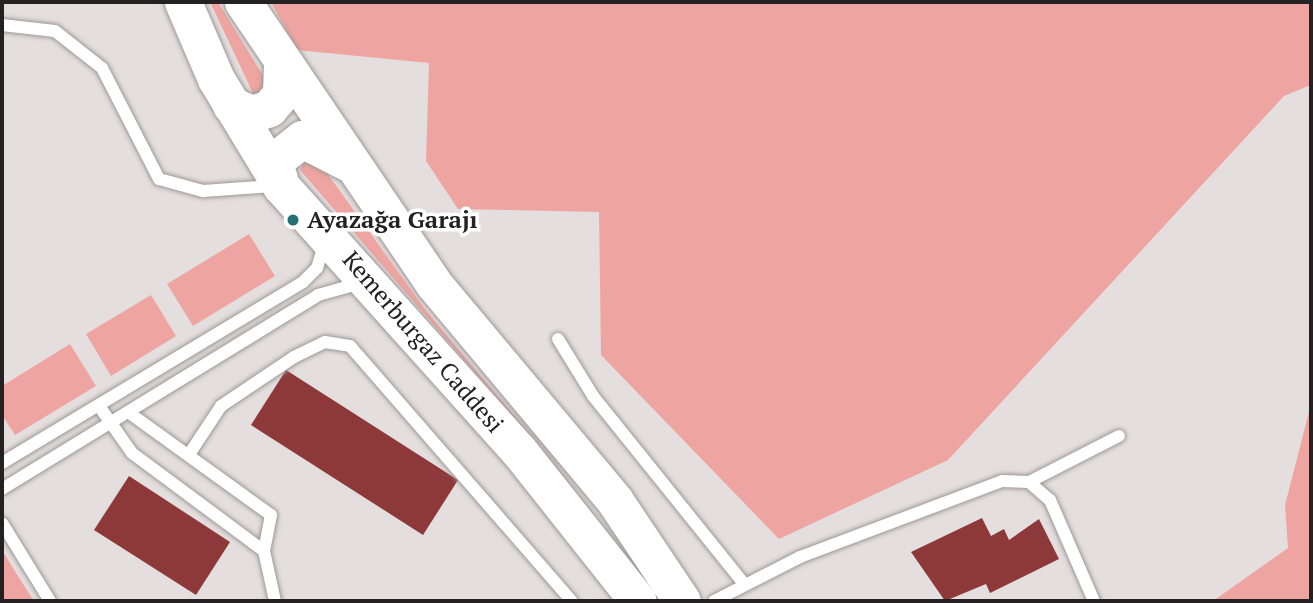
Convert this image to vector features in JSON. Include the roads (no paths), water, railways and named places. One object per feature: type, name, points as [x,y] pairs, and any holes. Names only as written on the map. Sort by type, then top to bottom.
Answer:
[{"type":"main road","name":"Kemerburgaz Caddesi","points":[[183,2],[230,105],[281,186],[372,281],[585,528],[638,601]]},
{"type":"main road","name":"Kemerburgaz Caddesi","points":[[243,2],[350,164],[433,283],[615,501],[682,601]]},
{"type":"main road","points":[[230,105],[253,114],[268,107],[281,94],[282,62]]},
{"type":"main road","points":[[281,186],[274,161],[286,146],[302,139],[350,164]]},
{"type":"lane","points":[[2,25],[55,31],[102,68],[159,179],[203,191],[281,186]]},
{"type":"lane","points":[[2,463],[303,282],[329,235]]},
{"type":"lane","points":[[2,489],[317,295],[372,281]]},
{"type":"lane","points":[[558,339],[593,397],[744,584]]},
{"type":"lane","points":[[190,453],[221,405],[252,384],[325,342],[350,346],[572,601]]},
{"type":"lane","points":[[99,406],[132,453],[264,551]]},
{"type":"lane","points":[[128,412],[190,453],[271,514],[264,551],[275,601]]},
{"type":"lane","points":[[714,601],[744,584],[973,491],[1002,481],[1029,482],[1119,436]]},
{"type":"lane","points":[[1029,482],[1050,500],[1094,601]]},
{"type":"lane","points":[[2,523],[50,601]]},
{"type":"place","name":"Ayazağa Garajı","points":[[293,220]]}]
